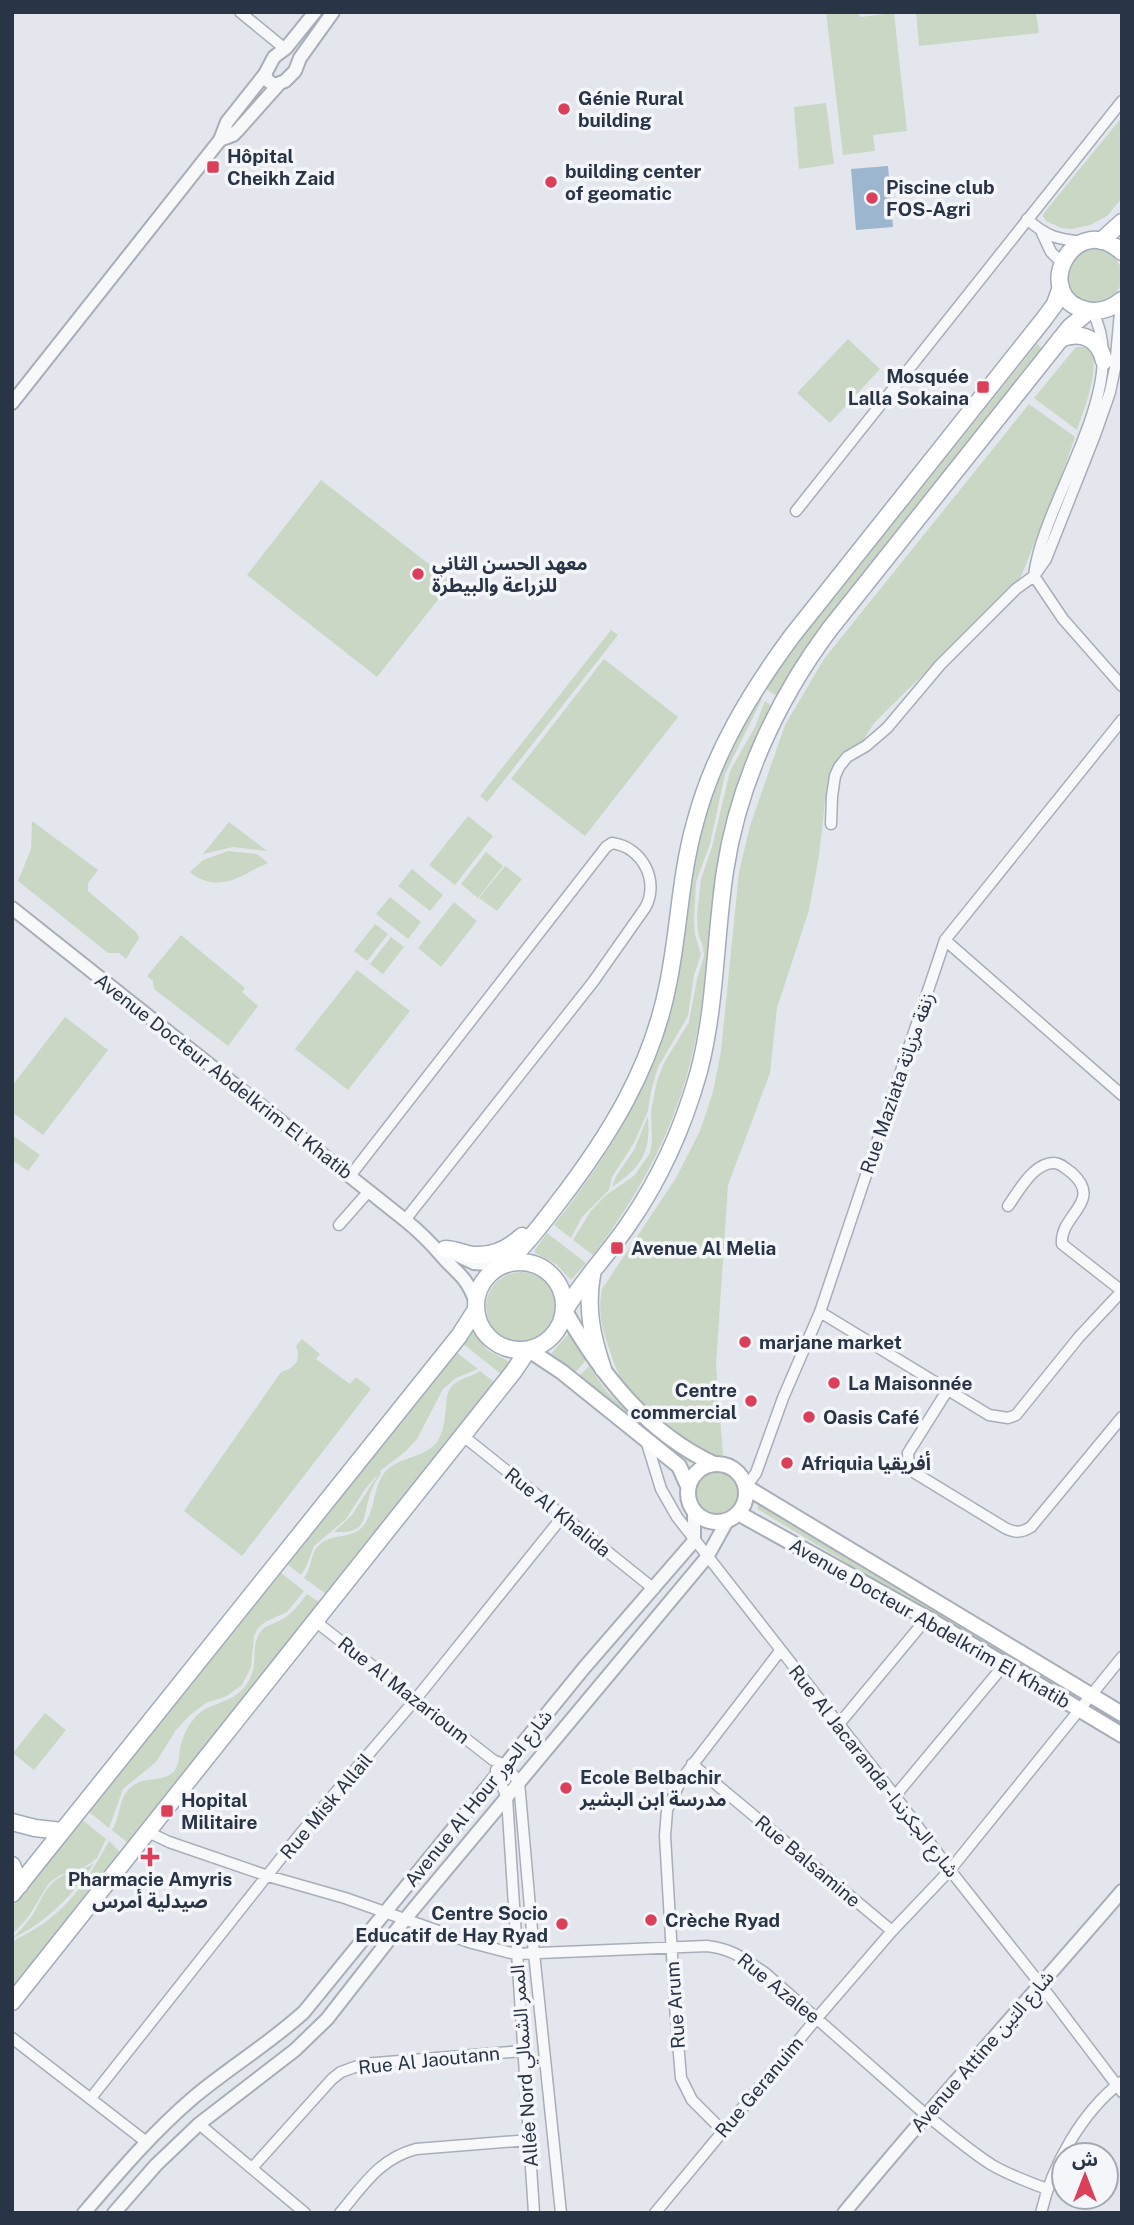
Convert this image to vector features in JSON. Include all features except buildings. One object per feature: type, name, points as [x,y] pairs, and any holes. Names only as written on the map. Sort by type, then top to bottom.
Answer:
[{"type":"main road","points":[[1101,241],[1122,222]]},
{"type":"main road","points":[[1090,311],[1071,303],[1061,287],[1059,275],[1062,263],[1067,254],[1083,242],[1101,241],[1112,244],[1122,252]]},
{"type":"main road","points":[[16,1889],[459,1336],[487,1276],[525,1245],[600,1147],[633,1088],[647,1055],[668,987],[683,873],[695,821],[712,771],[735,723],[792,636],[1044,319],[1055,304],[1061,287]]},
{"type":"main road","points":[[12,2002],[529,1350],[549,1340],[562,1322],[565,1311],[646,1197],[674,1142],[699,1070],[713,993],[725,871],[732,836],[753,768],[782,704],[796,678],[829,630],[1075,321],[1090,311],[1108,309],[1121,300]]},
{"type":"main road","points":[[1060,339],[1073,335],[1090,339],[1100,347],[1104,361]]},
{"type":"main road","points":[[440,1247],[475,1255],[493,1254],[542,1224]]},
{"type":"main road","points":[[503,1265],[527,1262],[547,1271],[561,1288],[565,1311],[615,1387],[643,1416],[683,1448],[714,1464]]},
{"type":"main road","points":[[592,1272],[590,1327],[603,1368]]},
{"type":"main road","points":[[475,1305],[479,1323],[494,1341],[504,1347],[529,1350],[562,1372],[679,1466],[688,1486]]},
{"type":"main road","points":[[714,1464],[734,1470],[746,1487],[745,1501],[732,1517],[712,1522],[699,1517],[688,1500],[691,1479],[701,1469],[714,1464]]},
{"type":"main road","name":"Avenue Docteur Abdelkrim El Khatib","points":[[746,1487],[1122,1714]]},
{"type":"main road","name":"Avenue Docteur Abdelkrim El Khatib","points":[[732,1517],[927,1618],[1122,1735]]},
{"type":"main road","points":[[12,1822],[62,1831]]},
{"type":"main road","points":[[12,1865],[16,1889]]},
{"type":"street","points":[[240,12],[285,48],[297,51],[300,58]]},
{"type":"street","points":[[13,402],[220,140],[227,122],[265,74],[274,57],[315,12]]},
{"type":"street","points":[[220,140],[239,130],[279,84],[295,71],[300,58],[334,12]]},
{"type":"street","points":[[265,74],[268,81],[279,84]]},
{"type":"street","points":[[796,511],[1122,101]]},
{"type":"street","points":[[1027,219],[1042,233],[1051,251],[1062,263]]},
{"type":"street","points":[[1042,233],[1083,242]]},
{"type":"street","points":[[831,824],[832,796],[839,766],[887,728],[940,665],[1016,589],[1034,576],[1051,549],[1104,411],[1115,368],[1121,300]]},
{"type":"street","points":[[1090,311],[1102,335],[1102,377],[1079,450],[1040,548],[1034,576],[1063,619],[1122,686]]},
{"type":"street","name":"Rue Maziata زنقة مزياتة","points":[[746,1487],[757,1470],[783,1398],[820,1312],[945,940],[1122,720]]},
{"type":"street","points":[[349,1176],[606,847],[612,843],[626,847],[644,862],[649,871],[650,898],[645,908],[593,982],[405,1220]]},
{"type":"street","name":"Avenue Docteur Abdelkrim El Khatib","points":[[12,908],[440,1247]]},
{"type":"street","points":[[945,940],[1122,1095]]},
{"type":"street","points":[[820,1312],[989,1415],[1008,1418],[1016,1415],[1079,1337],[1122,1291],[1062,1244],[1061,1235],[1084,1194],[1082,1183],[1062,1164],[1054,1163],[1036,1169],[1008,1206]]},
{"type":"street","points":[[339,1225],[369,1191]]},
{"type":"street","points":[[440,1247],[474,1263],[503,1265]]},
{"type":"street","points":[[440,1247],[443,1257],[466,1280],[475,1305]]},
{"type":"street","points":[[947,1391],[908,1453],[909,1467],[1004,1528],[1015,1532],[1031,1527],[1122,1417]]},
{"type":"street","name":"Rue Al Khalida","points":[[462,1435],[654,1589]]},
{"type":"street","name":"Rue Al Jacaranda - شارع الجكرندا","points":[[646,1440],[668,1504],[694,1541],[1120,2086]]},
{"type":"street","points":[[694,1512],[694,1541]]},
{"type":"street","name":"Rue Misk Allail","points":[[91,2098],[300,1834],[415,1699],[563,1516]]},
{"type":"street","name":"Avenue Al Hour شارع الحور","points":[[114,2213],[156,2165],[199,2124],[312,2035],[707,1557],[732,1517]]},
{"type":"street","name":"Avenue Al Hour شارع الحور","points":[[84,2213],[145,2141],[209,2085],[304,2012],[386,1912],[498,1766],[694,1541]]},
{"type":"street","points":[[839,1724],[927,1618]]},
{"type":"street","name":"Rue Al Mazarioum","points":[[315,1620],[498,1766]]},
{"type":"street","name":"Rue Arum","points":[[722,2130],[692,2100],[681,2078],[665,1836],[667,1810],[673,1793],[692,1764],[780,1651]]},
{"type":"street","name":"Rue Geranuim","points":[[655,2213],[817,2018],[892,1931],[950,1870],[1122,1657]]},
{"type":"street","points":[[895,1796],[1004,1665]]},
{"type":"street","name":"Rue Balsamine","points":[[692,1764],[892,1931]]},
{"type":"street","points":[[498,1766],[519,1782]]},
{"type":"street","name":"Allée Nord الممر الشمالي","points":[[498,1766],[506,1798],[534,2213]]},
{"type":"street","name":"Allée Nord الممر الشمالي","points":[[519,1782],[561,2213]]},
{"type":"street","name":"Rue Azalee","points":[[148,1832],[169,1842],[268,1876],[515,1954],[707,1946],[736,1953],[765,1973],[925,2114],[992,2165],[1047,2189]]},
{"type":"street","name":"Avenue Attine شارع التين","points":[[844,2213],[925,2114],[1122,1891]]},
{"type":"street","points":[[12,2038],[145,2141]]},
{"type":"street","name":"Rue Al Jaoutann","points":[[253,2167],[341,2072],[363,2064],[522,2051]]},
{"type":"street","points":[[1041,2213],[1047,2189],[1080,2126],[1120,2086]]},
{"type":"street","points":[[199,2124],[305,2213]]},
{"type":"street","points":[[340,2213],[379,2167],[402,2153],[416,2149],[530,2140]]},
{"type":"green space","points":[[826,12],[858,12],[860,17],[894,13],[907,131],[873,135],[875,151],[843,155]]},
{"type":"green space","points":[[916,12],[1036,12],[1039,33],[919,46]]},
{"type":"green space","points":[[826,103],[834,164],[799,169],[794,107]]},
{"type":"green space","points":[[1122,117],[1122,198],[1107,216],[1090,225],[1072,229],[1061,228],[1046,221],[1044,213]]},
{"type":"green space","points":[[1095,249],[1114,257],[1122,276],[1114,295],[1095,303],[1076,295],[1068,276],[1076,257]]},
{"type":"green space","points":[[848,339],[880,369],[830,423],[797,393]]},
{"type":"green space","points":[[1037,344],[1043,349],[829,619],[798,660],[777,696],[764,688],[788,655]]},
{"type":"green space","points":[[1076,347],[1085,347],[1093,352],[1094,362],[1090,392],[1077,430],[1034,398]]},
{"type":"green space","points":[[1029,404],[1075,437],[1020,579],[874,723],[825,802],[809,910],[777,1008],[770,1073],[728,1185],[716,1365],[723,1455],[713,1457],[663,1422],[626,1387],[615,1365],[603,1329],[600,1309],[602,1289],[676,1178],[700,1131],[713,1092],[721,1051],[739,872],[750,826],[785,725],[824,659]]},
{"type":"green space","points":[[321,480],[452,582],[377,677],[247,575]]},
{"type":"green space","points":[[611,630],[618,635],[487,802],[480,796]]},
{"type":"green space","points":[[604,659],[678,717],[585,836],[511,779]]},
{"type":"green space","points":[[759,697],[762,699],[725,774],[710,844],[696,882],[695,935],[701,954],[694,975],[688,1016],[658,1067],[648,1111],[634,1143],[612,1177],[609,1190],[582,1217],[571,1238],[554,1225],[608,1150],[637,1098],[661,1042],[674,995],[690,875],[701,828],[726,761]]},
{"type":"green space","points":[[765,701],[772,706],[737,789],[724,833],[713,899],[698,1030],[686,1079],[666,1133],[641,1184],[593,1255],[573,1240],[590,1212],[605,1196],[635,1175],[650,1153],[651,1111],[657,1081],[664,1063],[689,1022],[704,956],[697,916],[701,879],[712,847],[730,771],[755,727]]},
{"type":"green space","points":[[468,816],[493,836],[455,885],[429,865]]},
{"type":"green space","points":[[32,821],[98,870],[88,883],[88,891],[136,932],[139,938],[126,959],[119,953],[108,953],[18,881],[31,849]]},
{"type":"green space","points":[[229,822],[267,851],[233,847],[203,854]]},
{"type":"green space","points":[[228,851],[257,854],[268,863],[238,878],[222,882],[206,881],[190,872],[203,860]]},
{"type":"green space","points":[[486,852],[503,866],[478,898],[461,884]]},
{"type":"green space","points":[[505,866],[522,879],[497,911],[479,898]]},
{"type":"green space","points":[[412,869],[443,895],[430,911],[398,886]]},
{"type":"green space","points":[[390,897],[421,922],[408,939],[376,914]]},
{"type":"green space","points":[[454,902],[477,921],[441,967],[418,948]]},
{"type":"green space","points":[[375,924],[388,934],[367,961],[354,951]]},
{"type":"green space","points":[[181,935],[245,988],[242,992],[258,1006],[228,1046],[154,989],[153,981],[147,976]]},
{"type":"green space","points":[[391,937],[404,947],[383,974],[370,964]]},
{"type":"green space","points":[[357,970],[410,1011],[348,1090],[295,1049]]},
{"type":"green space","points":[[65,1017],[108,1050],[43,1135],[12,1112],[12,1086]]},
{"type":"green space","points":[[648,1116],[648,1139],[642,1158],[631,1173],[612,1187],[616,1176],[634,1150]]},
{"type":"green space","points":[[12,1135],[40,1155],[28,1171],[12,1160]]},
{"type":"green space","points":[[547,1233],[586,1263],[571,1280],[556,1264],[535,1253]]},
{"type":"green space","points":[[521,1272],[546,1282],[556,1307],[546,1332],[521,1342],[496,1332],[486,1307],[496,1282]]},
{"type":"green space","points":[[474,1332],[487,1350],[508,1361],[509,1364],[501,1374],[462,1343]]},
{"type":"green space","points":[[569,1333],[588,1358],[573,1375],[550,1355]]},
{"type":"green space","points":[[302,1339],[320,1354],[316,1359],[350,1384],[356,1377],[371,1389],[242,1556],[184,1511],[281,1372],[296,1363],[296,1346]]},
{"type":"green space","points":[[456,1352],[478,1369],[456,1378],[443,1389],[417,1439],[380,1471],[361,1525],[352,1531],[334,1532],[352,1515],[379,1473],[346,1519],[314,1546],[301,1575],[287,1564]]},
{"type":"green space","points":[[589,1366],[606,1391],[623,1407],[694,1462],[690,1463],[662,1444],[578,1377]]},
{"type":"green space","points":[[480,1371],[494,1382],[326,1594],[304,1578],[320,1544],[354,1533],[364,1525],[371,1512],[378,1484],[386,1471],[425,1452],[437,1442],[441,1435],[449,1390],[458,1381]]},
{"type":"green space","points":[[717,1472],[733,1478],[739,1494],[733,1510],[717,1516],[701,1510],[695,1494],[701,1478]]},
{"type":"green space","points":[[759,1505],[1074,1693],[1074,1696],[1071,1698],[759,1510]]},
{"type":"green space","points":[[280,1572],[304,1591],[287,1612],[258,1628],[254,1636],[251,1667],[242,1685],[227,1696],[206,1703],[176,1730],[156,1762],[123,1789],[109,1828],[88,1811]]},
{"type":"green space","points":[[307,1594],[319,1602],[128,1843],[112,1830],[127,1791],[136,1783],[165,1777],[175,1770],[183,1738],[191,1723],[204,1710],[242,1690],[252,1675],[259,1634],[264,1628],[289,1615]]},
{"type":"green space","points":[[45,1713],[66,1730],[34,1770],[13,1753]]},
{"type":"green space","points":[[81,1819],[106,1839],[97,1858],[81,1869],[60,1875],[49,1883],[29,1916],[12,1935],[12,1907]]},
{"type":"green space","points":[[109,1841],[120,1852],[12,1989],[12,1942],[41,1925],[65,1905],[89,1875]]},
{"type":"green space","points":[[94,1863],[78,1886],[48,1916],[13,1938],[32,1916],[45,1891],[53,1883],[61,1876]]},
{"type":"water","name":"Piscine club FOS-Agri","points":[[888,166],[893,227],[856,230],[851,169]]},
{"type":"place","name":"Génie Rural building","points":[[564,109]]},
{"type":"place","name":"Hôpital Cheikh Zaid","points":[[213,167]]},
{"type":"place","name":"building center of geomatic","points":[[551,182]]},
{"type":"place","name":"Piscine club FOS-Agri","points":[[872,198]]},
{"type":"place","name":"Mosquée Lalla Sokaina","points":[[983,387]]},
{"type":"place","name":"معهد الحسن الثاني للزراعة والبيطرة","points":[[418,574]]},
{"type":"place","name":"Avenue Al Melia","points":[[617,1248]]},
{"type":"place","name":"marjane market","points":[[745,1342]]},
{"type":"place","name":"La Maisonnée","points":[[834,1383]]},
{"type":"place","name":"Centre commercial","points":[[751,1401]]},
{"type":"place","name":"Oasis Café","points":[[809,1417]]},
{"type":"place","name":"Afriquia أفريقيا","points":[[787,1463]]},
{"type":"place","name":"Ecole Belbachir مدرسة ابن البشير","points":[[566,1788]]},
{"type":"place","name":"Hopital Militaire","points":[[167,1811]]},
{"type":"place","name":"Pharmacie Amyris صيدلية أمرس","points":[[150,1857]]},
{"type":"place","name":"Crèche Ryad","points":[[651,1920]]},
{"type":"place","name":"Centre Socio Educatif de Hay Ryad","points":[[562,1924]]}]
